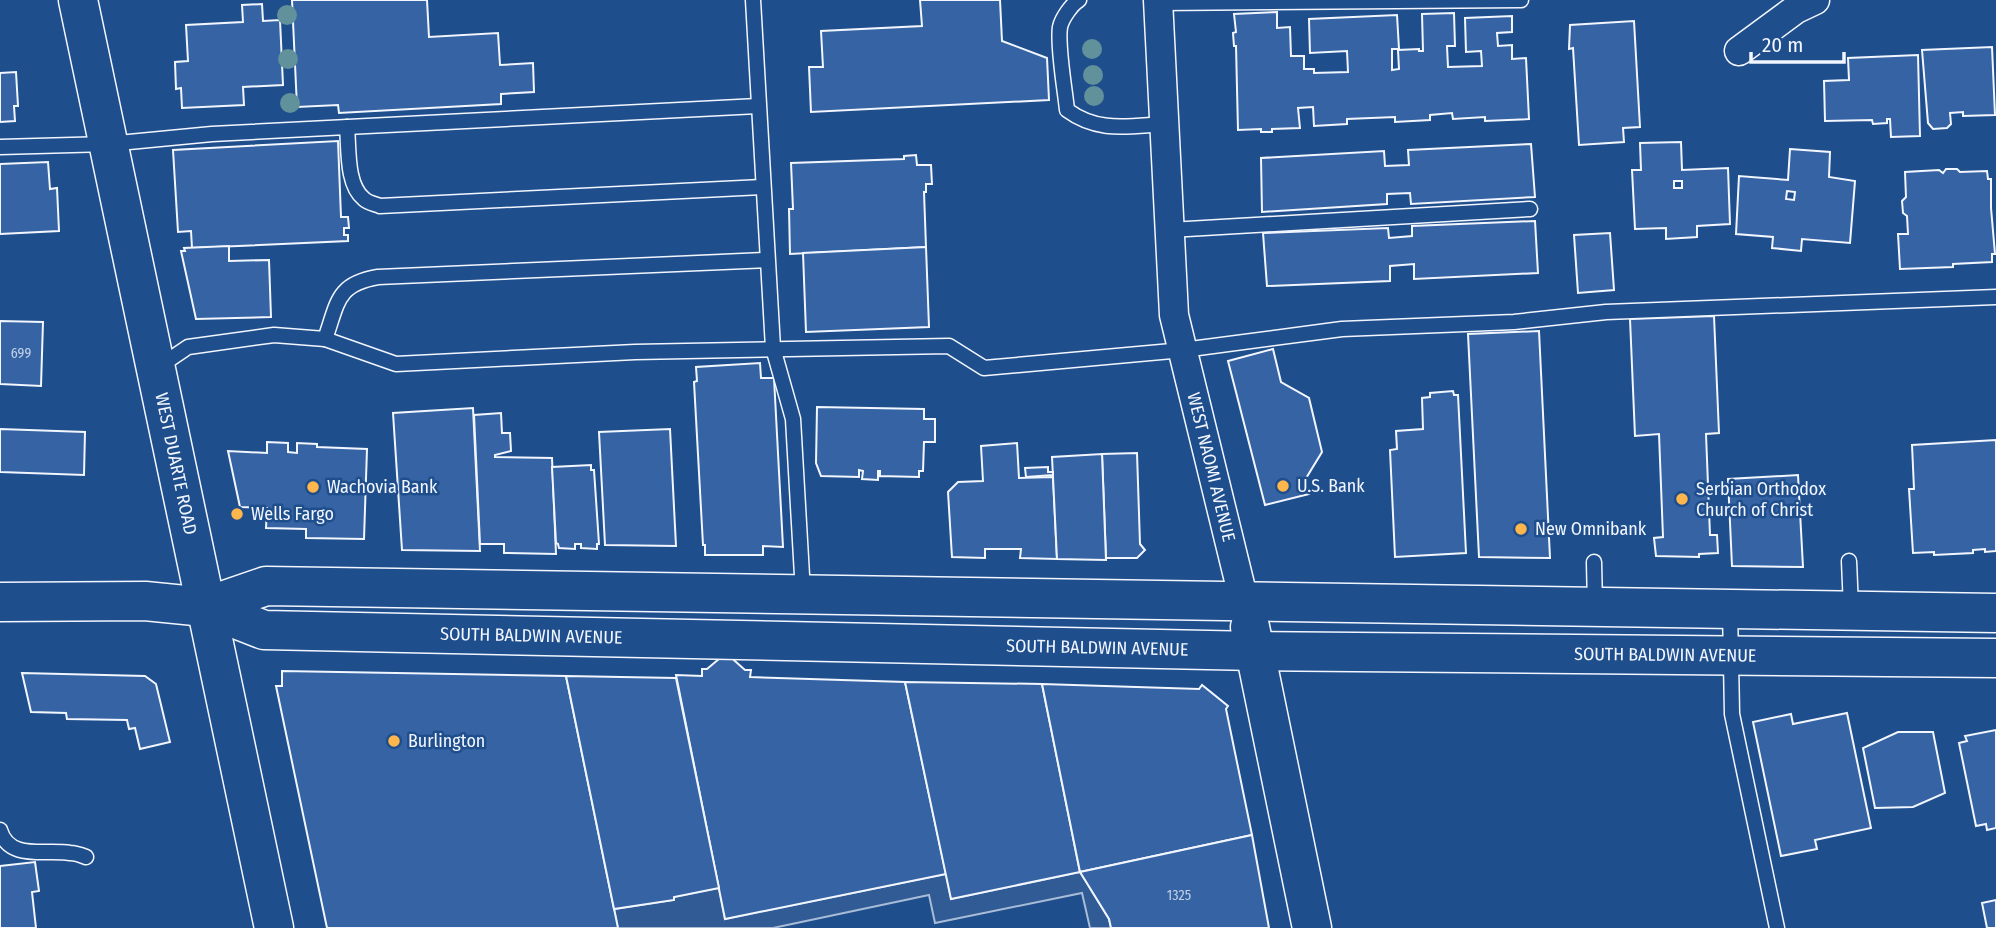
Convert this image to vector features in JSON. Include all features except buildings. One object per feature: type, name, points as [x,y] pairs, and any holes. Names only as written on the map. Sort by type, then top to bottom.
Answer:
[{"type":"main road","name":"WEST DUARTE ROAD","points":[[78,0],[274,928]]},
{"type":"main road","name":"SOUTH BALDWIN AVENUE","points":[[205,607],[266,586],[1996,612]]},
{"type":"main road","name":"SOUTH BALDWIN AVENUE","points":[[0,602],[145,601],[205,607],[264,630],[1256,651],[1996,658]]},
{"type":"main road","name":"WEST NAOMI AVENUE","points":[[1244,601],[1312,928]]},
{"type":"street","points":[[1739,51],[1797,9],[1815,0]]},
{"type":"street","name":"WEST NAOMI AVENUE","points":[[1158,1],[1174,315],[1244,601]]},
{"type":"lane","points":[[753,0],[773,348],[793,419],[804,594]]},
{"type":"lane","points":[[1079,0],[1074,3],[1060,26],[1068,110],[1080,120],[1102,127],[1164,124]]},
{"type":"lane","points":[[1158,1],[1521,0]]},
{"type":"lane","points":[[0,148],[108,144],[212,134],[758,106]]},
{"type":"lane","points":[[347,127],[356,190],[365,201],[380,206],[762,187]]},
{"type":"lane","points":[[1170,230],[1530,209]]},
{"type":"lane","points":[[325,339],[342,292],[358,280],[767,260]]},
{"type":"lane","points":[[156,369],[188,348],[274,335],[325,339],[396,364],[615,352],[949,346],[984,368],[1183,350],[1342,329],[1514,322],[1606,312],[1996,297]]},
{"type":"lane","points":[[1849,561],[1851,610]]},
{"type":"lane","points":[[1594,562],[1595,606]]},
{"type":"lane","points":[[1730,608],[1732,714],[1777,928]]},
{"type":"lane","points":[[0,830],[5,843],[15,850],[70,853],[86,857]]},
{"type":"shaded area","points":[[1080,872],[1109,919],[1111,928],[1090,928],[1082,893],[935,923],[929,895],[773,928],[618,928],[614,909],[674,900],[674,897],[719,888],[725,919],[946,874],[951,899]]},
{"type":"place","name":"U.S. Bank","points":[[1283,486]]},
{"type":"place","name":"Wachovia Bank","points":[[313,487]]},
{"type":"place","name":"Serbian Orthodox Church of Christ","points":[[1682,499]]},
{"type":"place","name":"Wells Fargo","points":[[237,514]]},
{"type":"place","name":"New Omnibank","points":[[1521,529]]},
{"type":"place","name":"Burlington","points":[[394,741]]}]
